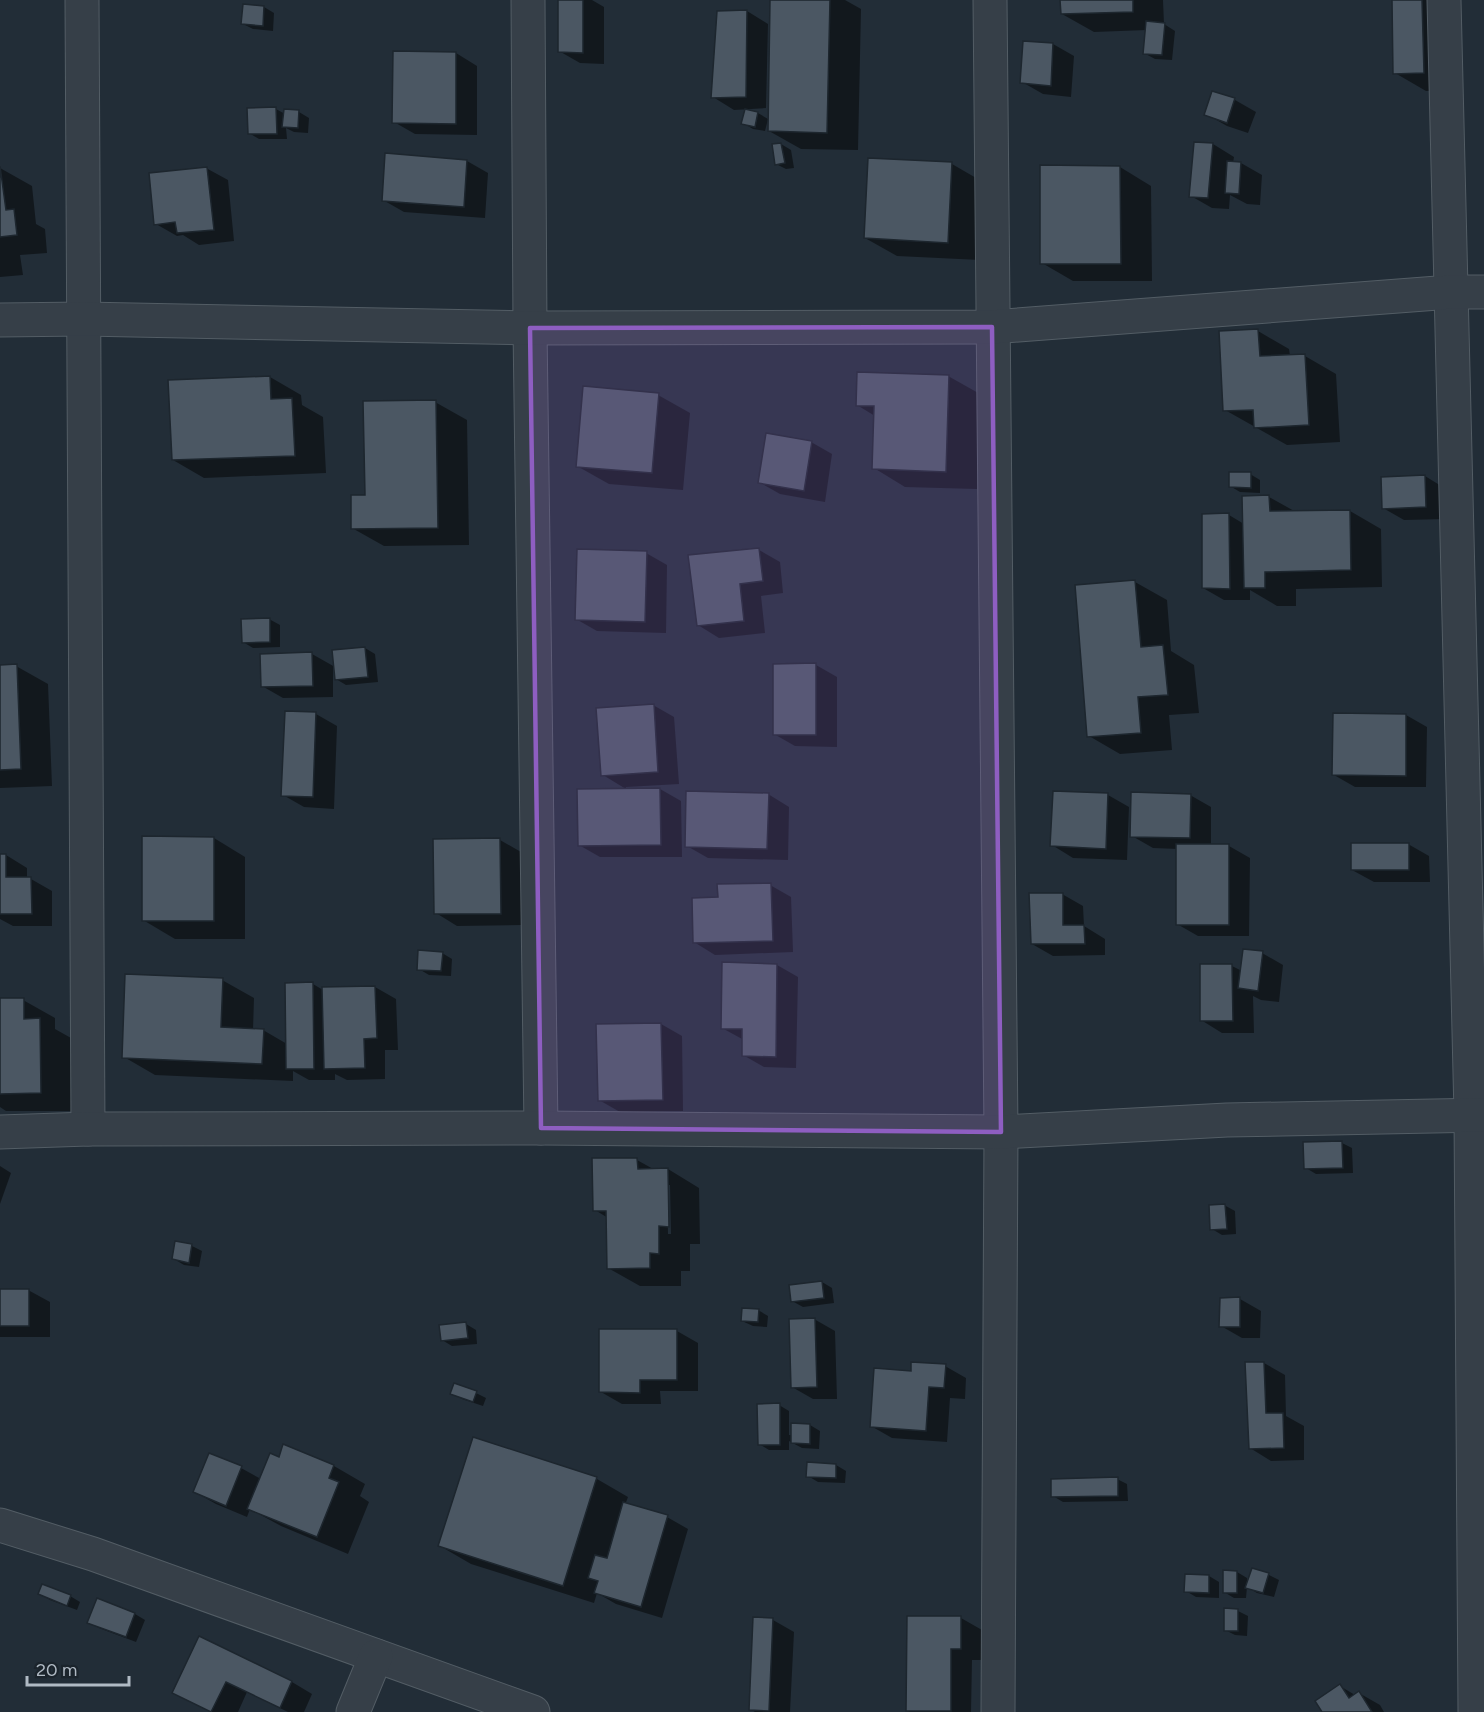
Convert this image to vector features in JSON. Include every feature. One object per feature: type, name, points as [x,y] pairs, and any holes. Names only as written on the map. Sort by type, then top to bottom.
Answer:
[{"type":"street","points":[[82,0],[88,1129]]},
{"type":"street","points":[[528,0],[541,1128]]},
{"type":"street","points":[[990,0],[1001,1132],[998,1712]]},
{"type":"street","points":[[1444,0],[1478,1114],[1475,1712]]},
{"type":"street","points":[[0,320],[84,319],[530,328],[992,327],[1452,292],[1484,292]]},
{"type":"street","points":[[0,1132],[88,1129],[541,1128],[1001,1132],[1227,1120],[1478,1114]]},
{"type":"street","points":[[0,1525],[93,1554],[533,1712]]},
{"type":"street","points":[[353,1712],[376,1656]]},
{"type":"highlighted area","points":[[992,327],[1001,1132],[541,1128],[530,328]]},
{"type":"building","points":[[558,0],[583,0],[583,53],[558,52]]},
{"type":"building","points":[[770,0],[830,0],[827,133],[768,131]]},
{"type":"building","points":[[1060,0],[1133,0],[1133,12],[1061,14]]},
{"type":"building","points":[[1392,0],[1422,0],[1424,73],[1393,74]]},
{"type":"building","points":[[243,4],[264,6],[263,26],[241,24]]},
{"type":"building","points":[[747,10],[746,97],[711,98],[717,11]]},
{"type":"building","points":[[1146,21],[1165,23],[1162,55],[1143,54]]},
{"type":"building","points":[[1023,41],[1053,43],[1051,86],[1020,83]]},
{"type":"building","points":[[393,51],[456,52],[456,124],[392,123]]},
{"type":"building","points":[[1212,91],[1235,98],[1227,123],[1204,115]]},
{"type":"building","points":[[276,107],[277,134],[248,134],[247,108]]},
{"type":"building","points":[[284,109],[299,110],[298,128],[282,127]]},
{"type":"building","points":[[745,109],[758,112],[755,127],[741,124]]},
{"type":"building","points":[[1194,142],[1213,143],[1208,198],[1189,197]]},
{"type":"building","points":[[781,143],[785,163],[775,165],[772,144]]},
{"type":"building","points":[[385,153],[467,160],[464,207],[382,201]]},
{"type":"building","points":[[868,158],[952,162],[948,243],[864,238]]},
{"type":"building","points":[[1227,161],[1241,162],[1239,194],[1225,193]]},
{"type":"building","points":[[1040,165],[1120,166],[1121,264],[1040,264]]},
{"type":"building","points":[[0,166],[6,210],[14,209],[17,235],[0,237]]},
{"type":"building","points":[[207,167],[214,230],[177,233],[175,222],[154,225],[149,173]]},
{"type":"building","points":[[1258,329],[1260,356],[1305,354],[1309,425],[1254,428],[1253,410],[1223,411],[1219,331]]},
{"type":"building","points":[[857,372],[949,375],[946,472],[872,469],[874,406],[856,406]]},
{"type":"building","points":[[270,376],[271,399],[292,398],[295,456],[172,460],[168,380]]},
{"type":"building","points":[[583,386],[659,393],[652,473],[576,467]]},
{"type":"building","points":[[436,400],[438,528],[351,529],[351,495],[365,495],[363,401]]},
{"type":"building","points":[[766,433],[812,441],[804,491],[758,483]]},
{"type":"building","points":[[1229,472],[1251,472],[1251,488],[1229,487]]},
{"type":"building","points":[[1425,475],[1426,507],[1382,509],[1381,477]]},
{"type":"building","points":[[1269,495],[1270,511],[1350,510],[1351,570],[1265,572],[1265,588],[1244,588],[1242,496]]},
{"type":"building","points":[[1229,513],[1230,589],[1202,588],[1202,514]]},
{"type":"building","points":[[759,548],[763,581],[740,584],[744,621],[697,626],[688,555]]},
{"type":"building","points":[[577,549],[647,551],[645,622],[575,620]]},
{"type":"building","points":[[1135,580],[1141,647],[1163,645],[1168,695],[1138,697],[1141,733],[1087,737],[1075,585]]},
{"type":"building","points":[[270,618],[270,642],[242,643],[241,619]]},
{"type":"building","points":[[365,647],[368,677],[335,680],[332,650]]},
{"type":"building","points":[[312,652],[313,686],[261,687],[260,654]]},
{"type":"building","points":[[816,663],[816,735],[773,735],[773,664]]},
{"type":"building","points":[[17,664],[21,769],[0,770],[0,665]]},
{"type":"building","points":[[654,704],[658,772],[601,776],[596,708]]},
{"type":"building","points":[[285,711],[316,712],[313,797],[281,796]]},
{"type":"building","points":[[1333,713],[1406,714],[1406,776],[1332,775]]},
{"type":"building","points":[[660,788],[661,845],[578,846],[577,789]]},
{"type":"building","points":[[686,791],[769,793],[767,849],[685,847]]},
{"type":"building","points":[[1053,791],[1108,793],[1106,849],[1050,846]]},
{"type":"building","points":[[1131,792],[1191,794],[1190,838],[1130,837]]},
{"type":"building","points":[[142,836],[214,837],[214,921],[142,921]]},
{"type":"building","points":[[500,838],[501,914],[434,914],[433,839]]},
{"type":"building","points":[[1351,843],[1409,843],[1409,870],[1351,870]]},
{"type":"building","points":[[1176,844],[1229,844],[1229,925],[1176,925]]},
{"type":"building","points":[[0,854],[6,854],[6,877],[31,877],[32,914],[0,914]]},
{"type":"building","points":[[771,883],[773,941],[693,943],[692,898],[718,897],[717,884]]},
{"type":"building","points":[[1029,893],[1063,893],[1063,925],[1084,925],[1085,944],[1031,944]]},
{"type":"building","points":[[1243,949],[1263,951],[1258,991],[1238,988]]},
{"type":"building","points":[[418,950],[443,952],[441,971],[417,970]]},
{"type":"building","points":[[722,962],[777,964],[776,1057],[742,1056],[742,1029],[721,1029]]},
{"type":"building","points":[[1200,964],[1232,964],[1233,1021],[1200,1021]]},
{"type":"building","points":[[125,974],[223,978],[221,1027],[264,1029],[262,1064],[122,1058]]},
{"type":"building","points":[[313,982],[314,1069],[286,1069],[285,983]]},
{"type":"building","points":[[375,986],[377,1038],[364,1039],[365,1068],[324,1069],[322,987]]},
{"type":"building","points":[[0,998],[24,998],[24,1019],[40,1018],[41,1093],[0,1094]]},
{"type":"building","points":[[661,1023],[663,1100],[598,1101],[596,1024]]},
{"type":"building","points":[[1342,1141],[1343,1168],[1304,1169],[1303,1142]]},
{"type":"building","points":[[592,1158],[637,1158],[638,1169],[668,1168],[669,1227],[659,1226],[659,1254],[650,1253],[650,1268],[607,1269],[606,1211],[593,1211]]},
{"type":"building","points":[[1225,1204],[1227,1229],[1210,1230],[1209,1205]]},
{"type":"building","points":[[175,1241],[192,1244],[189,1263],[172,1259]]},
{"type":"building","points":[[822,1281],[824,1298],[791,1302],[789,1285]]},
{"type":"building","points":[[0,1289],[29,1289],[29,1326],[0,1326]]},
{"type":"building","points":[[1240,1297],[1240,1327],[1219,1327],[1220,1298]]},
{"type":"building","points":[[742,1308],[759,1309],[758,1322],[741,1321]]},
{"type":"building","points":[[815,1318],[817,1387],[791,1388],[789,1319]]},
{"type":"building","points":[[466,1322],[468,1338],[441,1341],[439,1325]]},
{"type":"building","points":[[599,1329],[677,1329],[677,1380],[640,1380],[640,1393],[599,1392]]},
{"type":"building","points":[[911,1362],[946,1364],[944,1388],[929,1387],[926,1431],[870,1427],[874,1368],[911,1371]]},
{"type":"building","points":[[1245,1362],[1264,1362],[1266,1413],[1283,1413],[1284,1448],[1249,1449]]},
{"type":"building","points":[[454,1383],[477,1391],[473,1402],[450,1394]]},
{"type":"building","points":[[780,1403],[780,1445],[758,1445],[757,1404]]},
{"type":"building","points":[[791,1423],[810,1424],[810,1444],[791,1443]]},
{"type":"building","points":[[473,1437],[597,1477],[563,1586],[438,1546]]},
{"type":"building","points":[[283,1444],[334,1465],[329,1478],[339,1482],[317,1537],[247,1509],[270,1453],[279,1457]]},
{"type":"building","points":[[209,1453],[242,1466],[226,1506],[193,1492]]},
{"type":"building","points":[[807,1462],[836,1464],[836,1478],[806,1477]]},
{"type":"building","points":[[1118,1477],[1118,1496],[1051,1497],[1051,1479]]},
{"type":"building","points":[[623,1502],[668,1515],[641,1607],[594,1593],[598,1581],[588,1578],[595,1555],[607,1558]]},
{"type":"building","points":[[1252,1568],[1269,1573],[1263,1593],[1245,1588]]},
{"type":"building","points":[[1223,1570],[1237,1571],[1237,1593],[1223,1593]]},
{"type":"building","points":[[1185,1574],[1209,1575],[1209,1593],[1184,1592]]},
{"type":"building","points":[[42,1584],[71,1595],[67,1606],[38,1594]]},
{"type":"building","points":[[97,1598],[135,1613],[126,1637],[87,1623]]},
{"type":"building","points":[[1224,1608],[1238,1609],[1238,1631],[1224,1631]]},
{"type":"building","points":[[907,1616],[961,1616],[961,1649],[951,1649],[951,1711],[906,1711]]},
{"type":"building","points":[[753,1617],[773,1618],[769,1711],[749,1710]]},
{"type":"building","points":[[199,1636],[292,1681],[280,1708],[226,1682],[211,1712],[172,1693]]},
{"type":"building","points":[[1340,1684],[1349,1698],[1359,1691],[1372,1712],[1322,1712],[1315,1701]]}]
